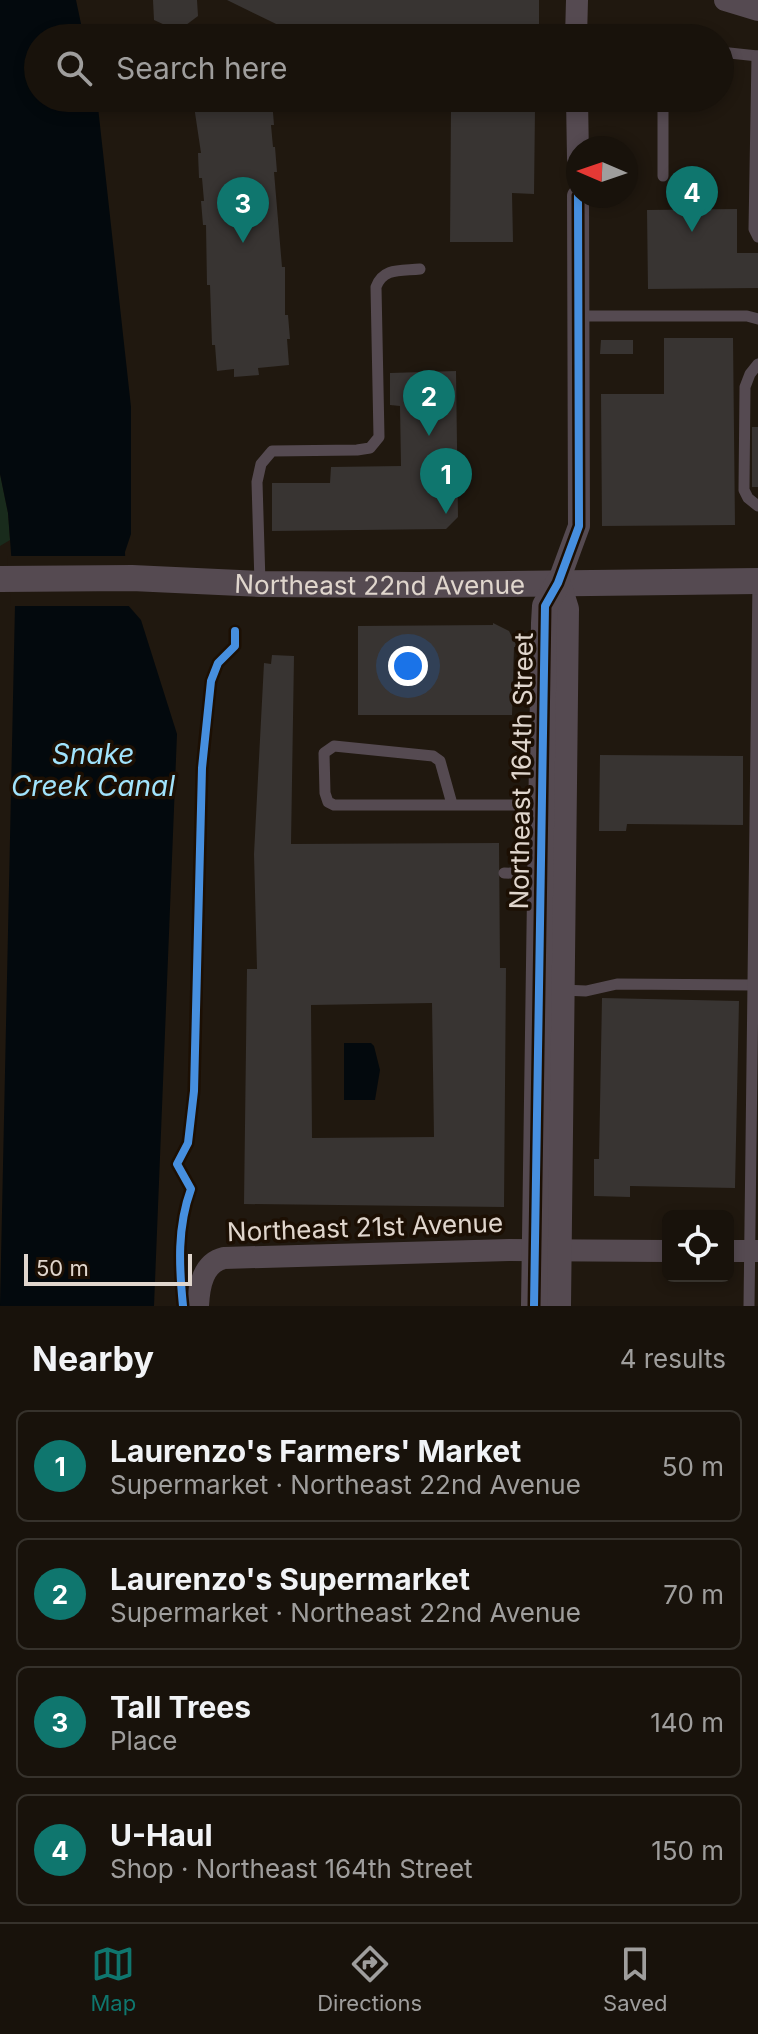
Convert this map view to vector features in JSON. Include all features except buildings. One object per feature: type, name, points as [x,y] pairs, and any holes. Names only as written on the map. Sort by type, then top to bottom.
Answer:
[{"type":"street","points":[[576,24],[577,0]]},
{"type":"street","points":[[725,0],[758,10]]},
{"type":"street","points":[[577,112],[578,136]]},
{"type":"street","name":"Northeast 164th Street","points":[[558,1306],[546,1250],[539,874],[545,606],[558,583],[579,526],[578,208]]},
{"type":"street","name":"Northeast 22nd Avenue","points":[[0,579],[132,578],[260,584],[758,580]]},
{"type":"street","name":"Northeast 164th Street","points":[[534,1306],[546,1250],[561,990],[566,609],[558,583]]},
{"type":"street","name":"Northeast 21st Avenue","points":[[198,1306],[203,1279],[210,1265],[214,1261],[240,1257],[546,1250],[662,1251]]},
{"type":"lane","points":[[734,53],[758,56],[754,229],[758,237]]},
{"type":"lane","points":[[663,112],[663,176]]},
{"type":"lane","points":[[260,584],[257,482],[261,464],[272,451],[357,450],[370,448],[379,437],[376,287],[379,277],[385,272],[420,269]]},
{"type":"lane","points":[[579,316],[747,316],[758,319]]},
{"type":"lane","points":[[758,364],[745,387],[744,490],[758,506]]},
{"type":"lane","points":[[749,1306],[745,1251],[756,842],[758,580]]},
{"type":"lane","points":[[452,804],[440,761],[433,756],[334,746],[324,753],[325,793],[328,802],[334,805],[542,805]]},
{"type":"lane","points":[[504,873],[539,874]]},
{"type":"lane","points":[[561,990],[586,991],[617,984],[753,985]]},
{"type":"green space","points":[[0,474],[10,540],[0,546]]},
{"type":"water","name":"Snake Creek Canal","points":[[0,0],[76,0],[81,24],[24,24],[24,112],[99,112],[131,407],[131,534],[125,552],[127,604],[141,620],[177,734],[154,1306],[0,1306],[15,605],[8,513],[0,474]]},
{"type":"water","points":[[344,1043],[371,1043],[374,1046],[380,1070],[375,1100],[344,1100]]},
{"type":"pier","points":[[7,556],[130,556],[130,606],[11,606]]},
{"type":"cycle path","points":[[534,1306],[545,606],[558,583],[579,526],[578,208]]},
{"type":"cycle path","points":[[183,1306],[180,1247],[183,1218],[191,1189],[177,1164],[188,1143],[194,1091],[202,768],[211,681],[218,663],[235,646],[235,631]]},
{"type":"place","name":"U-Haul","points":[[692,232]]},
{"type":"place","name":"Tall Trees","points":[[243,243]]},
{"type":"place","name":"Laurenzo's Supermarket","points":[[429,436]]},
{"type":"place","name":"Laurenzo's Farmers' Market","points":[[446,514]]}]
